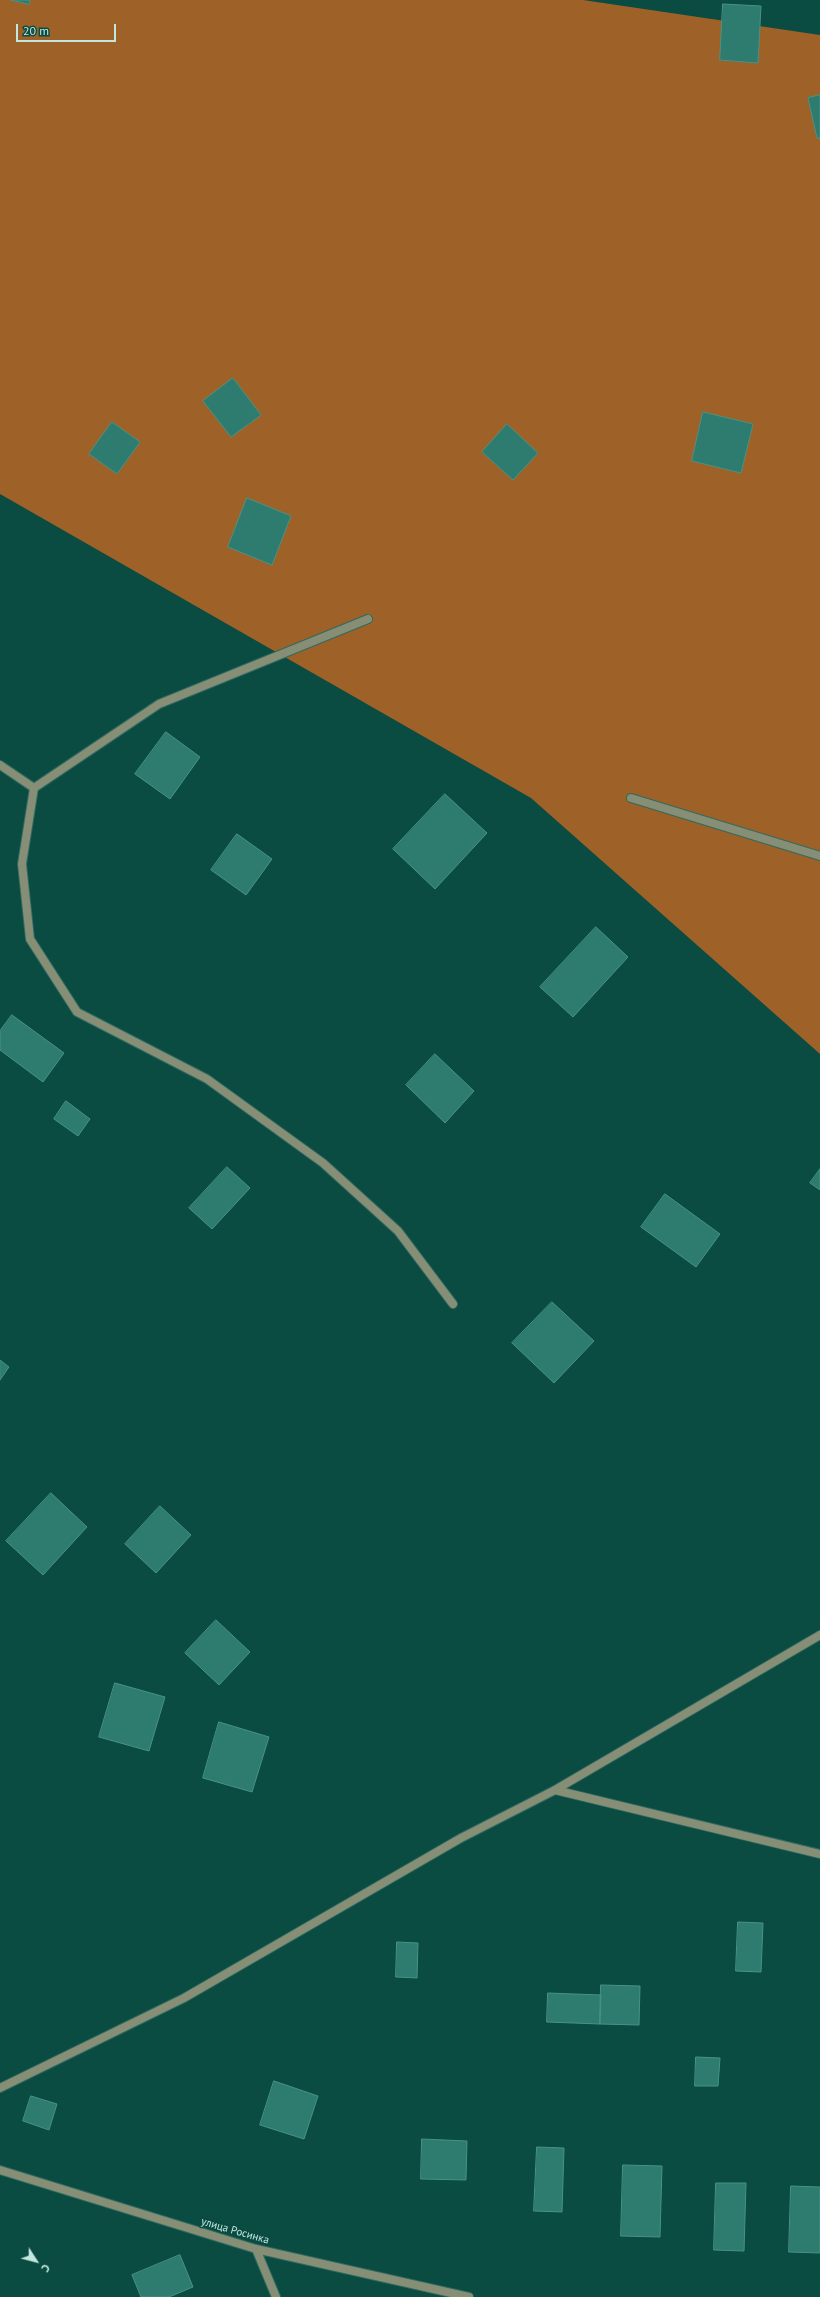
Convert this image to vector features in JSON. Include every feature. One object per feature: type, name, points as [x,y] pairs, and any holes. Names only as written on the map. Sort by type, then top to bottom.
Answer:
[{"type":"street","points":[[368,619],[160,704],[34,788],[22,864],[30,939],[77,1012],[207,1079],[323,1163],[398,1231],[453,1304]]},
{"type":"street","points":[[0,765],[34,788]]},
{"type":"street","points":[[632,798],[820,856]]},
{"type":"street","points":[[0,2088],[184,1998],[461,1838],[555,1790],[820,1635]]},
{"type":"street","points":[[555,1790],[820,1854]]},
{"type":"street","name":"улица Росинка","points":[[0,2170],[256,2249],[468,2297]]},
{"type":"street","points":[[256,2249],[276,2297]]},
{"type":"shaded area","points":[[0,0],[583,0],[820,35],[820,1054],[531,798],[0,494]]},
{"type":"building","points":[[11,0],[30,0],[29,4]]},
{"type":"building","points":[[723,4],[761,6],[758,63],[720,60]]},
{"type":"building","points":[[820,95],[820,138],[817,138],[808,98]]},
{"type":"building","points":[[233,378],[261,415],[231,437],[203,401]]},
{"type":"building","points":[[703,412],[753,424],[741,473],[692,461]]},
{"type":"building","points":[[112,422],[140,442],[117,474],[89,454]]},
{"type":"building","points":[[507,424],[538,453],[513,480],[482,452]]},
{"type":"building","points":[[247,498],[291,516],[272,565],[228,547]]},
{"type":"building","points":[[166,732],[200,757],[170,799],[135,774]]},
{"type":"building","points":[[445,794],[487,833],[435,889],[393,849]]},
{"type":"building","points":[[237,834],[272,859],[246,895],[211,870]]},
{"type":"building","points":[[596,927],[628,957],[573,1017],[540,987]]},
{"type":"building","points":[[12,1015],[64,1053],[43,1082],[0,1050],[0,1031]]},
{"type":"building","points":[[435,1054],[474,1091],[445,1123],[406,1085]]},
{"type":"building","points":[[66,1101],[90,1119],[78,1136],[54,1119]]},
{"type":"building","points":[[227,1167],[250,1188],[212,1229],[189,1208]]},
{"type":"building","points":[[820,1169],[820,1190],[810,1183]]},
{"type":"building","points":[[665,1194],[720,1234],[696,1267],[641,1227]]},
{"type":"building","points":[[552,1302],[594,1341],[554,1383],[512,1343]]},
{"type":"building","points":[[0,1360],[9,1367],[0,1380]]},
{"type":"building","points":[[51,1493],[87,1527],[43,1575],[6,1541]]},
{"type":"building","points":[[160,1506],[191,1535],[156,1573],[125,1544]]},
{"type":"building","points":[[216,1620],[250,1652],[219,1685],[185,1653]]},
{"type":"building","points":[[115,1683],[165,1697],[149,1751],[99,1737]]},
{"type":"building","points":[[219,1722],[269,1737],[252,1792],[203,1778]]},
{"type":"building","points":[[738,1922],[763,1923],[761,1972],[736,1971]]},
{"type":"building","points":[[397,1942],[418,1943],[417,1978],[396,1977]]},
{"type":"building","points":[[601,1985],[640,1986],[639,2025],[600,2024]]},
{"type":"building","points":[[548,1993],[601,1995],[600,2024],[547,2022]]},
{"type":"building","points":[[696,2057],[720,2058],[718,2086],[695,2086]]},
{"type":"building","points":[[274,2081],[318,2096],[304,2139],[260,2125]]},
{"type":"building","points":[[31,2096],[57,2104],[49,2130],[23,2121]]},
{"type":"building","points":[[422,2139],[467,2141],[466,2180],[421,2179]]},
{"type":"building","points":[[537,2147],[564,2148],[562,2212],[534,2211]]},
{"type":"building","points":[[623,2165],[662,2166],[660,2237],[621,2236]]},
{"type":"building","points":[[716,2183],[746,2183],[744,2251],[714,2250]]},
{"type":"building","points":[[791,2186],[820,2187],[820,2253],[789,2252]]},
{"type":"building","points":[[180,2255],[193,2287],[169,2297],[141,2297],[132,2275]]}]
